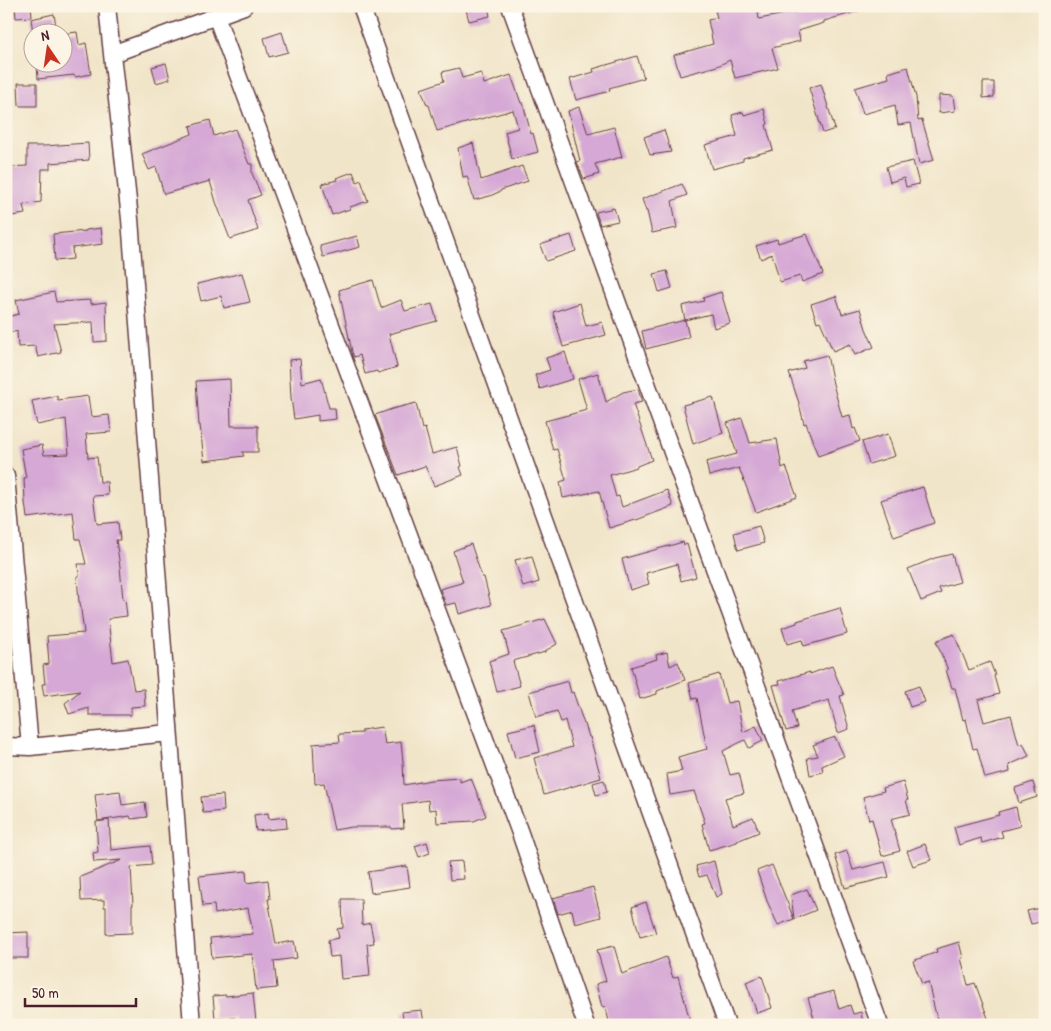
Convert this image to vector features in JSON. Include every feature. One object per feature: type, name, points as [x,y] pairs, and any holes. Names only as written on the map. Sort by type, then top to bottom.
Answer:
[{"type":"street","points":[[107,6],[130,219],[192,1025]]},
{"type":"street","points":[[112,54],[244,6]]},
{"type":"street","points":[[361,6],[727,1025]]},
{"type":"street","points":[[510,6],[880,1025]]},
{"type":"street","points":[[216,16],[517,824],[586,1025]]},
{"type":"street","points":[[6,476],[30,747]]},
{"type":"street","points":[[6,746],[30,747],[170,733]]},
{"type":"building","points":[[15,6],[31,6],[32,17],[16,18]]},
{"type":"building","points":[[465,6],[488,6],[490,16],[469,21]]},
{"type":"building","points":[[714,6],[757,6],[759,19],[796,12],[796,10],[808,6],[862,6],[862,10],[798,31],[800,41],[772,48],[778,68],[735,78],[730,60],[717,66],[680,76],[674,55],[713,44],[708,20],[717,18]]},
{"type":"building","points":[[54,14],[55,22],[31,22],[31,19]]},
{"type":"building","points":[[77,32],[79,45],[86,43],[91,74],[38,79],[38,72],[72,72],[72,33]]},
{"type":"building","points":[[282,32],[288,52],[269,57],[264,38]]},
{"type":"building","points":[[637,56],[644,78],[609,88],[610,91],[576,100],[570,79],[594,72],[593,69]]},
{"type":"building","points":[[166,63],[170,79],[156,83],[152,67]]},
{"type":"building","points":[[908,67],[916,97],[918,121],[922,120],[934,160],[919,164],[911,123],[898,125],[895,105],[863,114],[855,88],[889,78],[888,73]]},
{"type":"building","points":[[459,68],[462,78],[481,73],[484,84],[511,75],[521,103],[523,103],[538,152],[512,159],[505,132],[518,128],[513,110],[437,131],[429,105],[427,105],[421,89],[444,81],[442,72]]},
{"type":"building","points":[[983,82],[994,82],[994,97],[983,98]]},
{"type":"building","points":[[18,83],[37,83],[37,106],[19,106]]},
{"type":"building","points":[[821,84],[835,129],[823,133],[809,88]]},
{"type":"building","points":[[939,95],[953,96],[955,111],[939,113]]},
{"type":"building","points":[[579,107],[588,134],[614,127],[622,157],[595,164],[599,174],[584,179],[577,162],[580,161],[568,111]]},
{"type":"building","points":[[764,109],[773,150],[743,158],[743,161],[712,169],[705,145],[737,136],[732,115],[743,112],[744,115]]},
{"type":"building","points":[[210,120],[214,136],[235,129],[249,164],[252,164],[252,173],[261,195],[248,200],[258,230],[230,239],[210,181],[164,194],[156,167],[149,170],[142,154],[192,134],[190,126]]},
{"type":"building","points":[[664,130],[671,152],[650,155],[644,137]]},
{"type":"building","points":[[88,143],[89,160],[50,163],[50,169],[42,169],[41,202],[23,205],[25,214],[6,217],[6,167],[27,166],[27,146]]},
{"type":"building","points":[[473,143],[481,180],[522,166],[528,181],[501,190],[490,196],[474,200],[467,176],[463,177],[458,148]]},
{"type":"building","points":[[913,161],[919,184],[906,187],[904,178],[890,182],[886,167]]},
{"type":"building","points":[[353,172],[357,182],[361,180],[368,201],[332,215],[322,184],[337,180],[336,178]]},
{"type":"building","points":[[682,184],[687,195],[672,201],[677,228],[652,233],[642,199]]},
{"type":"building","points":[[614,208],[618,221],[600,225],[596,212]]},
{"type":"building","points":[[101,228],[103,244],[72,248],[73,259],[55,261],[53,234]]},
{"type":"building","points":[[807,234],[823,274],[802,282],[800,276],[780,282],[772,254],[761,259],[756,246],[777,239],[778,243]]},
{"type":"building","points":[[571,235],[576,251],[546,261],[540,245]]},
{"type":"building","points":[[357,236],[360,247],[323,257],[320,246]]},
{"type":"building","points":[[667,271],[672,288],[659,292],[654,274]]},
{"type":"building","points":[[242,273],[250,302],[224,308],[221,296],[201,301],[197,284]]},
{"type":"building","points":[[373,280],[381,308],[401,300],[405,311],[432,304],[437,321],[389,334],[397,367],[378,373],[377,371],[365,374],[360,355],[354,357],[352,352],[339,290]]},
{"type":"building","points":[[54,292],[56,302],[91,300],[91,304],[106,302],[107,341],[94,342],[93,322],[54,324],[61,352],[38,357],[35,346],[18,347],[17,331],[10,333],[7,317],[19,314],[16,300]]},
{"type":"building","points":[[721,292],[730,323],[714,328],[711,314],[685,320],[682,306],[704,301],[703,298]]},
{"type":"building","points":[[836,296],[842,314],[860,309],[874,347],[855,355],[850,344],[833,351],[820,321],[817,322],[811,304]]},
{"type":"building","points":[[580,303],[586,326],[602,322],[606,335],[563,347],[553,312]]},
{"type":"building","points":[[685,320],[689,337],[646,349],[642,331]]},
{"type":"building","points":[[565,352],[573,379],[540,389],[535,375],[550,370],[546,358]]},
{"type":"building","points":[[827,355],[842,417],[850,415],[853,429],[855,428],[860,441],[818,456],[806,423],[804,424],[789,373],[805,368],[803,361]]},
{"type":"building","points":[[300,359],[302,383],[321,378],[329,408],[335,408],[336,419],[318,421],[318,415],[294,419],[289,360]]},
{"type":"building","points":[[598,373],[606,402],[623,392],[638,389],[642,402],[633,404],[652,460],[637,467],[610,475],[616,497],[619,496],[622,507],[667,490],[673,506],[609,528],[599,491],[563,498],[560,482],[566,480],[557,449],[553,450],[545,421],[587,410],[578,379]]},
{"type":"building","points":[[230,379],[231,426],[258,426],[258,452],[242,452],[244,456],[204,461],[196,381]]},
{"type":"building","points":[[57,396],[58,400],[88,396],[91,417],[109,415],[111,432],[86,434],[88,458],[97,457],[100,482],[107,482],[108,495],[93,496],[97,524],[118,522],[120,540],[116,540],[123,599],[125,599],[127,616],[108,619],[113,662],[128,659],[134,690],[144,689],[145,706],[131,707],[131,715],[89,715],[89,708],[69,714],[65,703],[80,691],[44,696],[42,684],[45,684],[43,665],[49,664],[47,636],[84,633],[77,576],[79,576],[78,564],[86,564],[80,539],[76,539],[73,512],[27,518],[25,502],[24,478],[26,478],[21,449],[42,445],[44,455],[69,454],[66,419],[37,425],[32,401]]},
{"type":"building","points":[[713,397],[723,433],[693,444],[683,405]]},
{"type":"building","points":[[416,403],[422,429],[425,428],[432,454],[457,447],[463,475],[434,486],[425,466],[398,475],[375,415]]},
{"type":"building","points":[[742,418],[750,443],[777,439],[782,468],[786,466],[797,497],[756,512],[739,468],[709,476],[706,462],[737,454],[727,423]]},
{"type":"building","points":[[888,434],[895,456],[869,464],[862,442]]},
{"type":"building","points":[[923,487],[934,523],[894,537],[881,500]]},
{"type":"building","points":[[759,526],[764,543],[738,550],[734,533]]},
{"type":"building","points":[[683,542],[684,545],[687,544],[696,577],[681,581],[677,564],[646,573],[649,584],[630,590],[622,559]]},
{"type":"building","points":[[471,544],[482,577],[484,577],[491,605],[459,614],[456,603],[446,605],[440,589],[463,582],[453,551]]},
{"type":"building","points":[[952,554],[960,582],[939,588],[941,593],[921,601],[908,569],[935,558]]},
{"type":"building","points":[[532,556],[539,582],[523,587],[515,560]]},
{"type":"building","points":[[840,608],[847,634],[804,646],[802,640],[787,644],[782,628],[797,623],[797,621]]},
{"type":"building","points":[[545,619],[557,644],[545,652],[513,661],[520,686],[497,692],[489,661],[509,654],[503,631]]},
{"type":"building","points":[[954,634],[969,670],[990,662],[995,675],[999,694],[978,700],[984,722],[1011,715],[1019,745],[1023,743],[1029,756],[1009,765],[1010,772],[985,778],[977,748],[973,749],[966,719],[963,720],[955,688],[952,688],[946,670],[948,670],[936,641]]},
{"type":"building","points":[[667,652],[670,666],[678,662],[685,680],[657,691],[657,694],[640,699],[631,667],[657,659],[656,655]]},
{"type":"building","points":[[832,666],[844,695],[840,696],[849,729],[838,733],[829,700],[792,711],[797,728],[786,731],[773,685],[780,684],[779,681],[810,672],[810,674]]},
{"type":"building","points":[[719,674],[727,703],[737,701],[743,732],[756,726],[763,741],[749,748],[745,740],[723,751],[730,775],[739,773],[744,793],[725,798],[733,825],[753,817],[759,832],[737,842],[709,850],[702,824],[705,823],[694,791],[670,795],[667,774],[682,771],[678,757],[707,749],[697,698],[693,699],[689,683]]},
{"type":"building","points":[[568,681],[571,693],[573,692],[590,737],[601,778],[544,795],[534,758],[572,747],[565,720],[561,722],[557,711],[536,717],[529,692]]},
{"type":"building","points":[[919,686],[925,702],[910,707],[905,691]]},
{"type":"building","points":[[534,725],[540,752],[515,758],[508,731]]},
{"type":"building","points":[[382,727],[385,744],[401,742],[404,785],[431,780],[460,778],[460,782],[471,778],[486,816],[474,821],[437,823],[436,809],[429,810],[428,800],[402,804],[404,828],[352,827],[334,830],[324,783],[315,784],[313,744],[340,742],[339,734],[362,733],[362,730]]},
{"type":"building","points":[[835,737],[844,756],[822,766],[823,772],[810,775],[807,758],[818,756],[813,745]]},
{"type":"building","points":[[604,780],[607,792],[596,795],[593,783]]},
{"type":"building","points":[[903,782],[910,814],[891,819],[900,851],[882,856],[872,819],[869,820],[863,797],[884,791],[883,788]]},
{"type":"building","points":[[1033,782],[1037,797],[1019,803],[1015,788]]},
{"type":"building","points":[[120,791],[122,805],[145,802],[147,817],[131,819],[130,816],[98,821],[95,794]]},
{"type":"building","points":[[223,795],[224,811],[203,813],[201,797]]},
{"type":"building","points":[[1016,807],[1020,826],[1001,831],[1003,837],[982,843],[981,838],[959,845],[954,827],[999,815],[998,812]]},
{"type":"building","points":[[268,813],[269,819],[286,817],[287,828],[256,831],[254,815]]},
{"type":"building","points":[[109,820],[111,850],[150,846],[152,865],[131,867],[132,933],[106,934],[106,907],[104,907],[104,900],[81,901],[80,877],[122,860],[94,862],[93,853],[98,852],[96,822]]},
{"type":"building","points":[[427,842],[430,853],[419,857],[415,846]]},
{"type":"building","points":[[925,844],[931,860],[913,866],[907,851]]},
{"type":"building","points":[[847,851],[853,870],[885,862],[889,877],[845,888],[835,855]]},
{"type":"building","points":[[462,861],[464,879],[450,880],[448,862]]},
{"type":"building","points":[[714,861],[722,894],[716,897],[707,875],[699,877],[696,866]]},
{"type":"building","points":[[772,865],[794,919],[778,925],[767,901],[757,871]]},
{"type":"building","points":[[407,866],[410,887],[371,893],[368,872]]},
{"type":"building","points":[[246,871],[247,883],[268,880],[270,899],[268,899],[276,944],[294,941],[297,958],[274,961],[277,988],[256,990],[252,954],[212,958],[210,938],[253,934],[248,908],[215,914],[214,905],[203,906],[199,876]]},
{"type":"building","points":[[593,887],[601,917],[575,924],[572,910],[558,914],[553,898]]},
{"type":"building","points":[[807,889],[816,910],[794,919],[791,895]]},
{"type":"building","points":[[342,899],[361,899],[362,925],[370,923],[374,943],[367,944],[370,976],[341,979],[339,956],[330,957],[328,940],[339,938],[337,929],[343,928]]},
{"type":"building","points":[[646,902],[656,933],[640,937],[632,907]]},
{"type":"building","points":[[1045,907],[1045,921],[1031,924],[1027,911]]},
{"type":"building","points":[[28,932],[28,958],[6,958],[6,933]]},
{"type":"building","points":[[959,942],[968,985],[975,983],[989,1021],[975,1025],[947,1025],[946,1020],[938,1023],[928,982],[922,984],[913,961],[937,952],[936,949]]},
{"type":"building","points":[[614,946],[622,974],[666,957],[673,978],[678,976],[691,1025],[610,1025],[605,1006],[602,1007],[596,984],[606,981],[597,950]]},
{"type":"building","points":[[762,976],[772,1008],[757,1013],[746,982]]},
{"type":"building","points":[[834,991],[839,1009],[850,1005],[853,1014],[861,1012],[863,1025],[816,1025],[808,998]]},
{"type":"building","points":[[253,993],[256,1022],[236,1024],[235,1018],[215,1019],[213,996]]},
{"type":"building","points":[[422,1010],[424,1025],[404,1025],[402,1012]]}]
